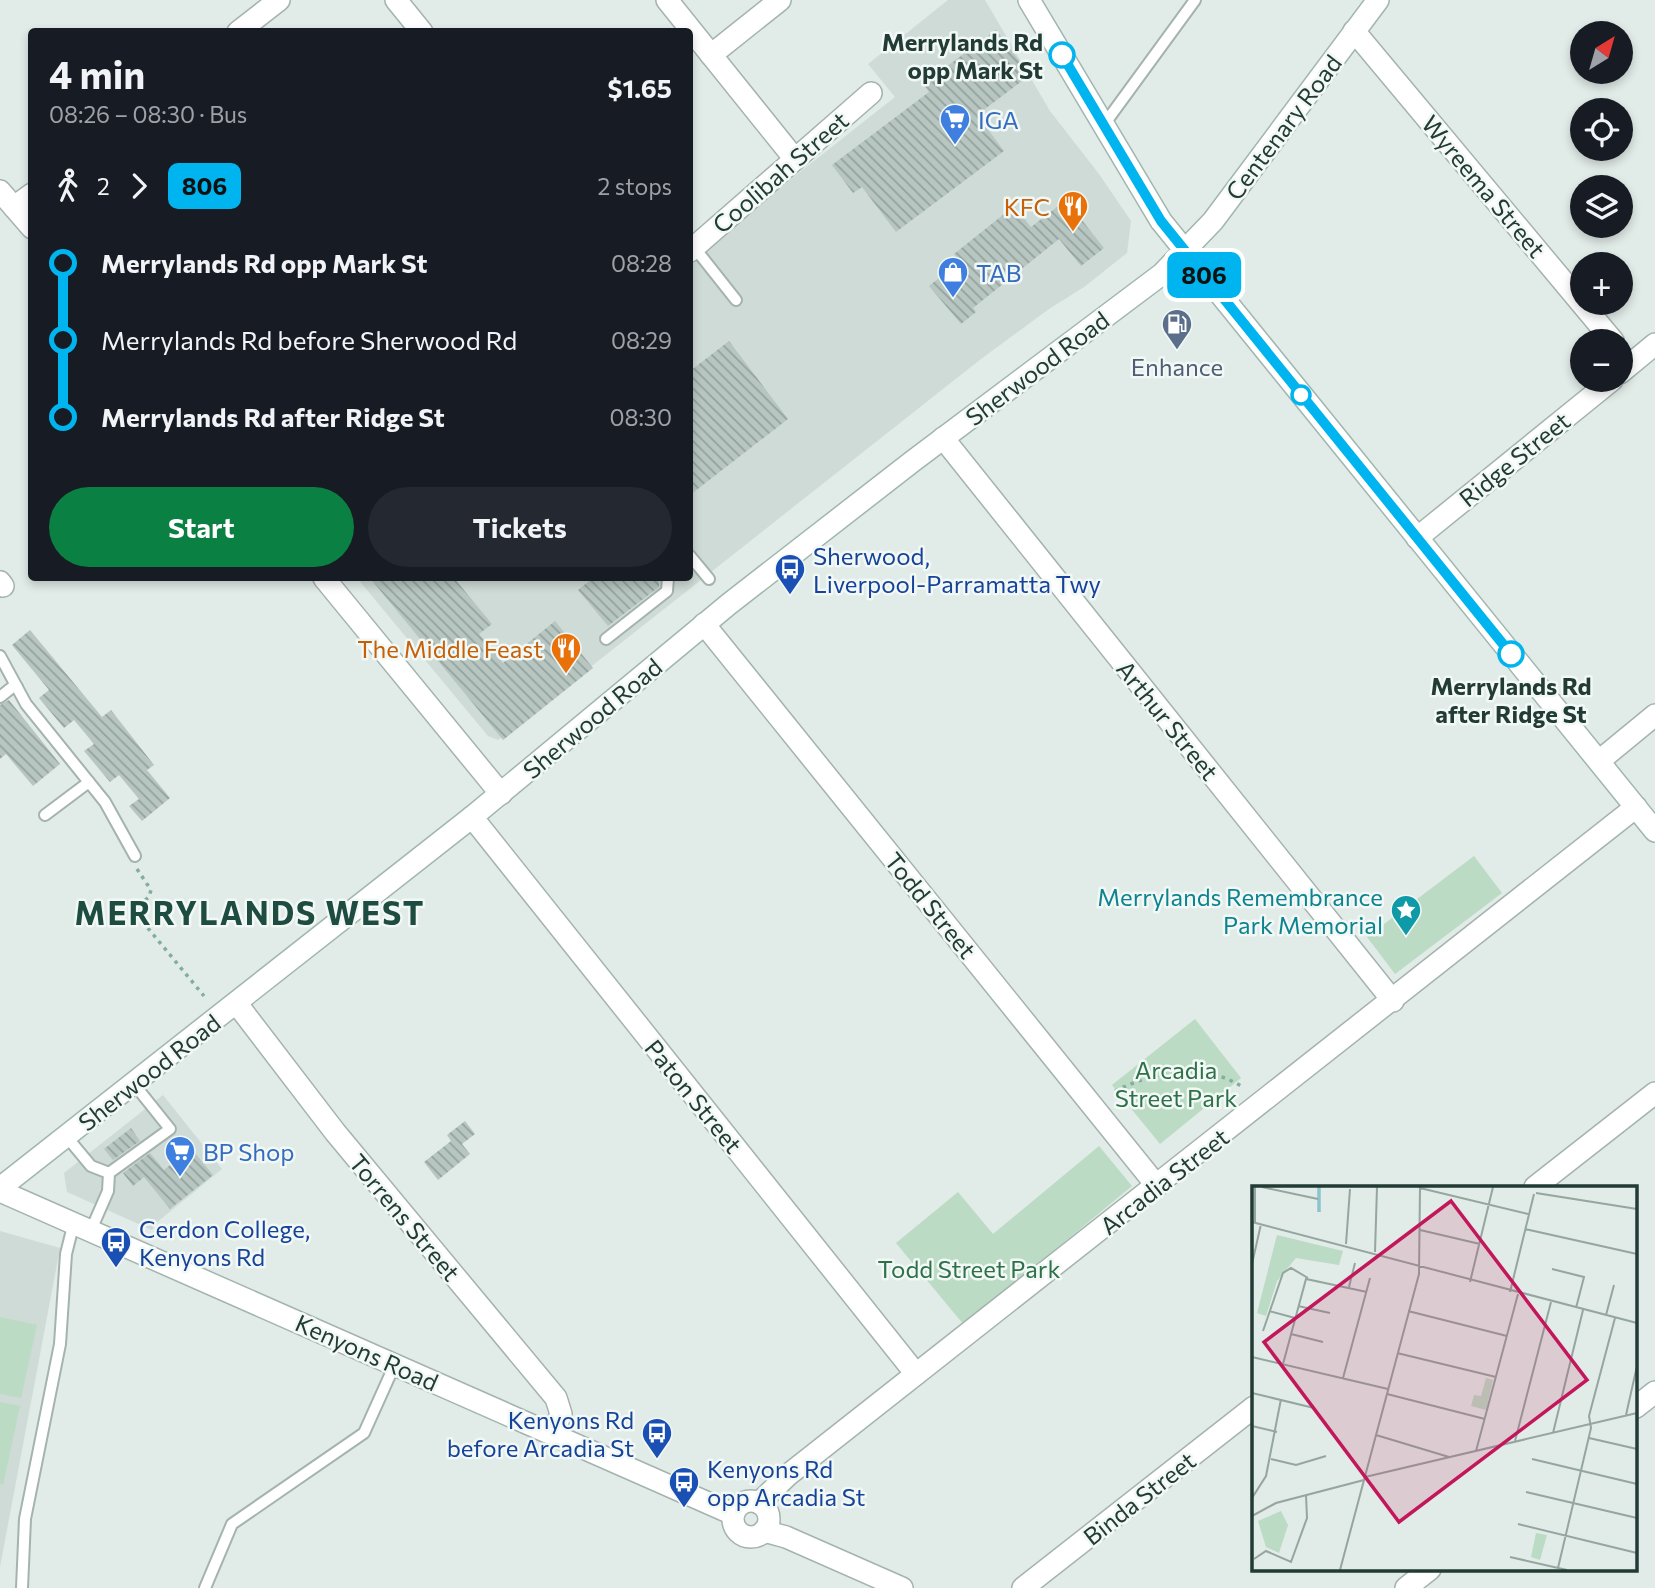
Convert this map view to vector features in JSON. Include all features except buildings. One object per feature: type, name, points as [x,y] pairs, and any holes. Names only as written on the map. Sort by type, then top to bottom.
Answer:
[{"type":"street","points":[[243,28],[278,0]]},
{"type":"street","points":[[396,0],[419,28]]},
{"type":"street","points":[[667,0],[689,28]]},
{"type":"street","points":[[711,55],[780,0]]},
{"type":"street","points":[[1029,0],[1161,221],[1655,831]]},
{"type":"street","name":"Centenary Road","points":[[1184,251],[1213,221],[1378,0]]},
{"type":"street","name":"Wyreema Street","points":[[1354,31],[1603,329]]},
{"type":"street","points":[[693,32],[794,158]]},
{"type":"street","name":"Coolibah Street","points":[[693,248],[871,93]]},
{"type":"street","points":[[0,191],[28,223]]},
{"type":"street","points":[[14,207],[28,197]]},
{"type":"street","name":"Sherwood Road","points":[[0,1189],[501,794],[704,624],[943,438],[1162,274],[1184,251]]},
{"type":"street","points":[[1633,357],[1655,344]]},
{"type":"street","name":"Ridge Street","points":[[1417,538],[1597,392]]},
{"type":"street","name":"Arthur Street","points":[[943,438],[1394,1001]]},
{"type":"street","points":[[326,581],[501,794]]},
{"type":"street","name":"Todd Street","points":[[704,624],[1157,1186]]},
{"type":"street","points":[[1599,761],[1655,715]]},
{"type":"street","name":"Arcadia Street","points":[[759,1503],[788,1475],[1394,1001],[1636,807]]},
{"type":"street","name":"Paton Street","points":[[472,817],[916,1374]]},
{"type":"street","name":"Torrens Street","points":[[236,1004],[335,1132],[556,1398],[561,1414],[553,1433]]},
{"type":"street","points":[[1536,1186],[1655,1093]]},
{"type":"street","name":"Kenyons Road","points":[[0,1189],[733,1514]]},
{"type":"street","points":[[1638,1405],[1655,1392]]},
{"type":"street","name":"Binda Street","points":[[1023,1588],[1252,1409]]},
{"type":"street","points":[[764,1531],[768,1516],[759,1503],[743,1502],[733,1514],[734,1526],[742,1535],[754,1536],[764,1531],[786,1537],[902,1588]]},
{"type":"street","points":[[1406,1588],[1429,1570]]},
{"type":"lane","points":[[1103,126],[1195,0]]},
{"type":"lane","points":[[693,250],[736,300]]},
{"type":"lane","points":[[693,559],[709,579]]},
{"type":"lane","points":[[606,639],[667,591],[668,581]]},
{"type":"lane","points":[[0,656],[26,704],[105,802],[135,856]]},
{"type":"lane","points":[[0,698],[15,685],[17,687]]},
{"type":"lane","points":[[45,815],[89,782]]},
{"type":"lane","points":[[22,1588],[25,1519],[60,1344],[66,1254],[108,1191],[110,1173],[170,1129],[134,1084]]},
{"type":"lane","points":[[66,1136],[91,1166],[110,1173]]},
{"type":"lane","points":[[205,1588],[232,1524],[363,1433],[396,1364]]},
{"type":"path","points":[[1229,262],[1232,250]]},
{"type":"path","points":[[135,856],[137,868],[151,890],[149,897],[133,910],[204,996]]},
{"type":"path","points":[[1115,1091],[1148,1077],[1187,1070],[1210,1072],[1241,1086]]},
{"type":"shaded area","points":[[948,0],[985,0],[1050,111],[1099,174],[1131,221],[1127,253],[1084,287],[981,359],[498,740],[488,736],[359,581],[693,581],[693,257],[895,97],[868,64]]},
{"type":"shaded area","points":[[163,1095],[222,1169],[156,1223],[152,1230],[67,1192],[64,1173]]},
{"type":"shaded area","points":[[0,1231],[60,1248],[0,1567]]},
{"type":"green space","points":[[1474,856],[1502,893],[1395,974],[1367,937]]},
{"type":"green space","name":"Arcadia Street Park","points":[[1195,1019],[1241,1078],[1160,1144],[1112,1085]]},
{"type":"green space","name":"Todd Street Park","points":[[1099,1146],[1132,1186],[964,1325],[896,1243],[958,1192],[993,1234]]},
{"type":"green space","points":[[0,1317],[37,1325],[21,1398],[0,1394]]},
{"type":"green space","points":[[0,1402],[20,1406],[3,1485],[0,1484]]},
{"type":"bus line","name":"806","points":[[1062,55],[1161,221],[1511,654]]},
{"type":"place","name":"Merrylands Rd opp Mark St","points":[[1062,55]]},
{"type":"place","name":"IGA","points":[[955,146]]},
{"type":"place","name":"KFC","points":[[1073,233]]},
{"type":"place","name":"TAB","points":[[953,299]]},
{"type":"place","name":"Enhance","points":[[1177,351]]},
{"type":"place","name":"Sherwood, Liverpool-Parramatta Twy","points":[[790,596]]},
{"type":"place","name":"Merrylands Rd after Ridge St","points":[[1511,654]]},
{"type":"place","name":"The Middle Feast","points":[[566,675]]},
{"type":"place","name":"Merrylands Remembrance Park Memorial","points":[[1406,937]]},
{"type":"place","name":"BP Shop","points":[[180,1178]]},
{"type":"place","name":"Cerdon College, Kenyons Rd","points":[[116,1269]]},
{"type":"place","name":"Kenyons Rd before Arcadia St","points":[[657,1460]]},
{"type":"place","name":"Kenyons Rd opp Arcadia St","points":[[684,1509]]},
{"type":"district","name":"MERRYLANDS WEST","points":[[250,912]]}]
